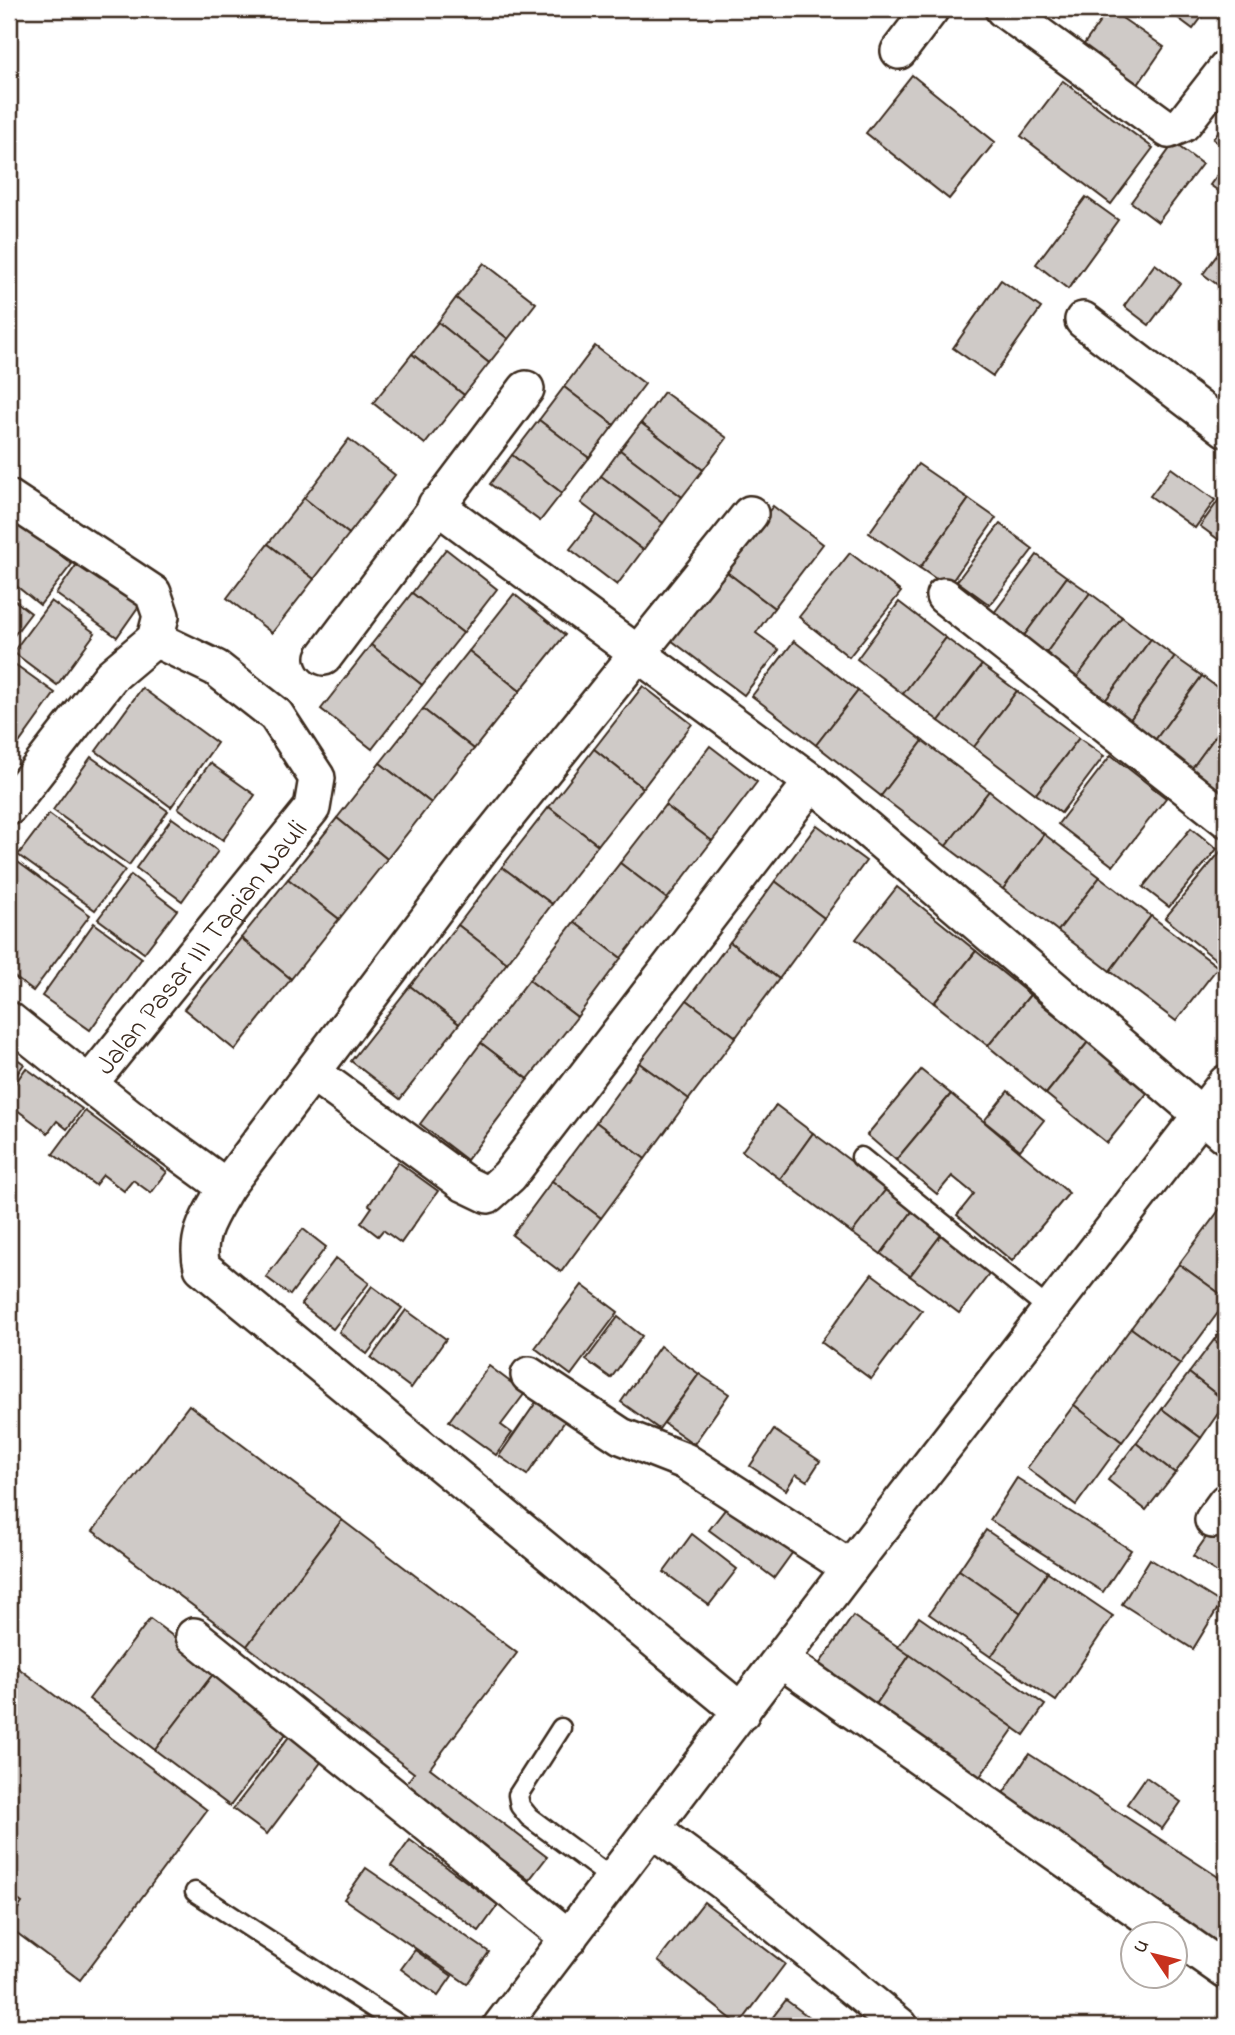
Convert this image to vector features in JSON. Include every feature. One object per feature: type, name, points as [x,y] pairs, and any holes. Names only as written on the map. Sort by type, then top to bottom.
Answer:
[{"type":"street","points":[[899,51],[931,9]]},
{"type":"street","points":[[1003,9],[1169,130],[1183,124],[1226,69]]},
{"type":"street","points":[[1083,320],[1226,429]]},
{"type":"street","points":[[324,657],[526,389]]},
{"type":"street","points":[[9,498],[153,593],[161,616],[155,639],[111,676],[9,807]]},
{"type":"street","points":[[436,505],[637,656],[812,782],[1214,1125]]},
{"type":"street","points":[[742,1712],[202,1267],[198,1250],[201,1231],[226,1187],[482,847],[750,514]]},
{"type":"street","points":[[944,596],[1226,818]]},
{"type":"street","name":"Jalan Pasar III Tapian Nauli","points":[[89,1084],[312,807],[317,778],[276,715],[216,668],[155,639]]},
{"type":"street","points":[[313,1073],[465,1184],[488,1195],[509,1176],[812,782]]},
{"type":"street","points":[[9,1020],[226,1187]]},
{"type":"street","points":[[501,2026],[1050,1310],[1214,1125],[1226,1083]]},
{"type":"street","points":[[529,1375],[621,1436],[685,1461],[850,1568]]},
{"type":"street","points":[[194,1636],[569,1938]]},
{"type":"street","points":[[781,1660],[1153,1920]]},
{"type":"street","points":[[653,1829],[726,1884],[899,2026]]},
{"type":"street","points":[[1190,1946],[1226,1971]]},
{"type":"lane","points":[[861,1157],[1050,1310]]},
{"type":"lane","points":[[561,1728],[518,1795],[520,1806],[529,1817],[614,1880]]},
{"type":"lane","points":[[195,1892],[397,2025]]},
{"type":"building","points":[[1046,9],[1067,9],[1060,19]]},
{"type":"building","points":[[1109,9],[1164,47],[1137,86],[1082,47]]},
{"type":"building","points":[[1166,9],[1208,9],[1193,29]]},
{"type":"building","points":[[912,75],[995,142],[949,199],[866,133]]},
{"type":"building","points":[[1063,81],[1153,148],[1111,204],[1021,136]]},
{"type":"building","points":[[1226,121],[1226,149],[1213,139]]},
{"type":"building","points":[[1174,143],[1202,164],[1158,222],[1131,202]]},
{"type":"building","points":[[1226,163],[1226,196],[1210,185]]},
{"type":"building","points":[[1086,197],[1118,220],[1068,289],[1036,264]]},
{"type":"building","points":[[1226,243],[1226,291],[1203,274]]},
{"type":"building","points":[[484,263],[536,303],[508,339],[456,298]]},
{"type":"building","points":[[1155,264],[1180,283],[1149,325],[1124,306]]},
{"type":"building","points":[[1001,280],[1041,308],[993,376],[953,348]]},
{"type":"building","points":[[456,298],[508,339],[489,363],[438,322]]},
{"type":"building","points":[[438,322],[489,363],[464,395],[412,354]]},
{"type":"building","points":[[595,346],[645,384],[614,425],[564,387]]},
{"type":"building","points":[[412,354],[464,395],[425,444],[373,403]]},
{"type":"building","points":[[564,387],[614,425],[589,458],[539,420]]},
{"type":"building","points":[[664,392],[727,438],[703,470],[641,423]]},
{"type":"building","points":[[539,420],[589,458],[562,493],[512,455]]},
{"type":"building","points":[[641,423],[703,470],[682,497],[620,450]]},
{"type":"building","points":[[349,439],[395,475],[349,534],[304,498]]},
{"type":"building","points":[[620,450],[682,497],[663,523],[601,476]]},
{"type":"building","points":[[512,455],[562,493],[540,521],[490,484]]},
{"type":"building","points":[[918,464],[969,499],[920,568],[869,533]]},
{"type":"building","points":[[1171,468],[1215,500],[1195,528],[1150,496]]},
{"type":"building","points":[[601,476],[663,523],[643,550],[581,503]]},
{"type":"building","points":[[1226,490],[1226,545],[1200,526]]},
{"type":"building","points":[[304,498],[349,534],[314,579],[268,544]]},
{"type":"building","points":[[969,499],[996,518],[948,587],[920,568]]},
{"type":"building","points":[[773,506],[823,544],[774,608],[724,570]]},
{"type":"building","points":[[9,515],[72,564],[40,605],[9,580]]},
{"type":"building","points":[[597,515],[643,550],[617,585],[570,549]]},
{"type":"building","points":[[1000,524],[1033,549],[990,605],[957,581]]},
{"type":"building","points":[[268,544],[314,579],[272,633],[227,598]]},
{"type":"building","points":[[446,549],[497,589],[463,633],[412,593]]},
{"type":"building","points":[[850,553],[901,592],[849,657],[799,617]]},
{"type":"building","points":[[1037,555],[1067,577],[1018,644],[988,621]]},
{"type":"building","points":[[82,557],[143,600],[117,637],[56,594]]},
{"type":"building","points":[[724,570],[774,608],[756,633],[779,650],[744,695],[671,640]]},
{"type":"building","points":[[1067,577],[1090,593],[1041,660],[1018,644]]},
{"type":"building","points":[[412,593],[463,633],[422,685],[371,645]]},
{"type":"building","points":[[1090,593],[1122,617],[1072,684],[1041,660]]},
{"type":"building","points":[[514,594],[565,635],[520,691],[469,651]]},
{"type":"building","points":[[9,596],[31,613],[9,642]]},
{"type":"building","points":[[51,601],[95,633],[57,685],[13,652]]},
{"type":"building","points":[[899,602],[946,638],[903,694],[857,659]]},
{"type":"building","points":[[1122,617],[1151,639],[1102,705],[1072,684]]},
{"type":"building","points":[[946,638],[982,665],[939,721],[903,694]]},
{"type":"building","points":[[1151,639],[1175,657],[1127,724],[1102,705]]},
{"type":"building","points":[[794,641],[858,691],[816,745],[752,696]]},
{"type":"building","points":[[371,645],[422,685],[372,749],[321,709]]},
{"type":"building","points":[[469,651],[520,691],[474,749],[423,709]]},
{"type":"building","points":[[1175,657],[1202,676],[1153,743],[1127,724]]},
{"type":"building","points":[[9,660],[55,693],[17,746],[9,740]]},
{"type":"building","points":[[982,665],[1017,691],[974,747],[939,721]]},
{"type":"building","points":[[1202,676],[1226,694],[1226,722],[1190,771],[1153,743]]},
{"type":"building","points":[[643,686],[692,724],[643,788],[594,749]]},
{"type":"building","points":[[142,688],[217,743],[171,807],[96,751]]},
{"type":"building","points":[[858,691],[923,741],[881,796],[816,745]]},
{"type":"building","points":[[1017,691],[1079,738],[1036,794],[974,747]]},
{"type":"building","points":[[423,709],[474,749],[431,803],[380,763]]},
{"type":"building","points":[[1226,724],[1226,797],[1190,771]]},
{"type":"building","points":[[1079,738],[1104,756],[1061,813],[1036,794]]},
{"type":"building","points":[[923,741],[989,791],[946,846],[881,796]]},
{"type":"building","points":[[710,746],[757,782],[712,841],[665,805]]},
{"type":"building","points":[[594,749],[643,788],[598,845],[549,807]]},
{"type":"building","points":[[1111,755],[1166,798],[1113,866],[1058,824]]},
{"type":"building","points":[[91,757],[168,811],[129,865],[53,810]]},
{"type":"building","points":[[210,763],[255,795],[223,840],[178,808]]},
{"type":"building","points":[[380,763],[431,803],[387,859],[337,818]]},
{"type":"building","points":[[989,791],[1044,834],[1003,889],[946,846]]},
{"type":"building","points":[[665,805],[712,841],[667,899],[620,863]]},
{"type":"building","points":[[549,807],[598,845],[552,904],[502,867]]},
{"type":"building","points":[[49,814],[125,870],[95,910],[18,855]]},
{"type":"building","points":[[172,818],[218,851],[182,901],[136,868]]},
{"type":"building","points":[[337,818],[387,859],[339,919],[288,879]]},
{"type":"building","points":[[817,825],[866,861],[824,918],[775,881]]},
{"type":"building","points":[[1191,828],[1217,849],[1169,907],[1143,887]]},
{"type":"building","points":[[1044,834],[1100,877],[1058,931],[1003,889]]},
{"type":"building","points":[[1226,845],[1226,968],[1165,918]]},
{"type":"building","points":[[15,860],[90,915],[33,991],[9,973],[9,869]]},
{"type":"building","points":[[620,863],[667,899],[621,958],[574,922]]},
{"type":"building","points":[[502,867],[552,904],[507,963],[458,925]]},
{"type":"building","points":[[131,875],[177,910],[144,953],[98,919]]},
{"type":"building","points":[[1100,877],[1151,916],[1110,971],[1058,931]]},
{"type":"building","points":[[288,879],[339,919],[291,979],[241,938]]},
{"type":"building","points":[[775,881],[824,918],[779,979],[730,942]]},
{"type":"building","points":[[897,887],[976,951],[934,1003],[856,939]]},
{"type":"building","points":[[1151,916],[1218,967],[1176,1021],[1110,971]]},
{"type":"building","points":[[574,922],[621,958],[577,1017],[529,980]]},
{"type":"building","points":[[94,923],[142,958],[90,1030],[42,996]]},
{"type":"building","points":[[458,925],[507,963],[459,1024],[410,986]]},
{"type":"building","points":[[241,938],[291,979],[235,1050],[184,1009]]},
{"type":"building","points":[[730,942],[779,979],[736,1037],[687,1000]]},
{"type":"building","points":[[976,951],[1030,995],[988,1046],[934,1003]]},
{"type":"building","points":[[529,980],[577,1017],[528,1079],[481,1043]]},
{"type":"building","points":[[410,986],[459,1024],[400,1099],[351,1061]]},
{"type":"building","points":[[1030,995],[1088,1042],[1046,1094],[988,1046]]},
{"type":"building","points":[[687,1000],[736,1037],[689,1099],[639,1063]]},
{"type":"building","points":[[1088,1042],[1149,1091],[1107,1143],[1046,1094]]},
{"type":"building","points":[[481,1043],[528,1079],[467,1160],[420,1124]]},
{"type":"building","points":[[9,1053],[24,1064],[10,1084],[9,1084]]},
{"type":"building","points":[[639,1063],[689,1099],[645,1159],[596,1122]]},
{"type":"building","points":[[26,1068],[82,1109],[67,1129],[57,1121],[48,1133],[9,1104],[9,1092]]},
{"type":"building","points":[[921,1070],[951,1094],[896,1160],[867,1135]]},
{"type":"building","points":[[1008,1091],[1044,1120],[1020,1150],[984,1121]]},
{"type":"building","points":[[951,1094],[1069,1193],[1012,1261],[957,1215],[974,1194],[952,1176],[937,1194],[896,1160]]},
{"type":"building","points":[[776,1105],[813,1133],[780,1179],[742,1151]]},
{"type":"building","points":[[85,1111],[167,1172],[151,1193],[133,1180],[124,1191],[103,1175],[95,1185],[53,1154]]},
{"type":"building","points":[[596,1122],[645,1159],[601,1218],[552,1181]]},
{"type":"building","points":[[813,1133],[887,1188],[852,1233],[780,1179]]},
{"type":"building","points":[[398,1162],[438,1191],[401,1243],[383,1230],[378,1236],[361,1223],[372,1207],[369,1205]]},
{"type":"building","points":[[552,1181],[601,1218],[561,1272],[512,1235]]},
{"type":"building","points":[[887,1188],[914,1209],[881,1254],[852,1233]]},
{"type":"building","points":[[1226,1201],[1226,1298],[1179,1264]]},
{"type":"building","points":[[914,1209],[944,1231],[910,1276],[881,1254]]},
{"type":"building","points":[[303,1229],[326,1247],[290,1295],[266,1277]]},
{"type":"building","points":[[944,1231],[994,1268],[959,1313],[910,1276]]},
{"type":"building","points":[[336,1258],[369,1283],[333,1329],[301,1304]]},
{"type":"building","points":[[1179,1264],[1226,1298],[1226,1302],[1180,1364],[1131,1328]]},
{"type":"building","points":[[872,1274],[922,1311],[871,1379],[821,1342]]},
{"type":"building","points":[[582,1285],[618,1312],[571,1375],[535,1348]]},
{"type":"building","points":[[372,1286],[402,1308],[367,1354],[339,1332]]},
{"type":"building","points":[[406,1310],[446,1339],[411,1388],[371,1358]]},
{"type":"building","points":[[618,1317],[642,1336],[611,1378],[586,1360]]},
{"type":"building","points":[[1226,1324],[1226,1349],[1214,1340]]},
{"type":"building","points":[[1131,1328],[1180,1364],[1122,1442],[1074,1405]]},
{"type":"building","points":[[1214,1340],[1226,1349],[1226,1402],[1189,1373]]},
{"type":"building","points":[[660,1346],[699,1374],[659,1429],[621,1402]]},
{"type":"building","points":[[489,1366],[525,1393],[501,1425],[512,1433],[496,1455],[449,1421]]},
{"type":"building","points":[[1189,1373],[1226,1402],[1201,1438],[1162,1409]]},
{"type":"building","points":[[699,1374],[729,1394],[694,1444],[664,1423]]},
{"type":"building","points":[[537,1401],[565,1421],[527,1475],[499,1456]]},
{"type":"building","points":[[189,1405],[342,1520],[247,1646],[93,1531]]},
{"type":"building","points":[[1074,1405],[1122,1442],[1076,1505],[1027,1468]]},
{"type":"building","points":[[1162,1409],[1201,1438],[1175,1473],[1136,1443]]},
{"type":"building","points":[[774,1430],[820,1461],[807,1481],[796,1474],[786,1490],[750,1466]]},
{"type":"building","points":[[1136,1443],[1175,1473],[1146,1510],[1108,1480]]},
{"type":"building","points":[[1017,1478],[1131,1550],[1103,1592],[990,1520]]},
{"type":"building","points":[[731,1502],[795,1549],[774,1578],[709,1530]]},
{"type":"building","points":[[1226,1509],[1226,1579],[1193,1556]]},
{"type":"building","points":[[342,1520],[517,1653],[430,1768],[547,1857],[529,1880],[405,1785],[414,1773],[247,1646]]},
{"type":"building","points":[[986,1530],[1048,1572],[1021,1613],[959,1570]]},
{"type":"building","points":[[692,1534],[737,1569],[709,1605],[664,1572]]},
{"type":"building","points":[[1150,1559],[1221,1603],[1193,1649],[1122,1604]]},
{"type":"building","points":[[959,1570],[1021,1613],[991,1657],[929,1614]]},
{"type":"building","points":[[1048,1572],[1113,1616],[1056,1701],[991,1657]]},
{"type":"building","points":[[853,1616],[910,1655],[868,1716],[811,1676]]},
{"type":"building","points":[[919,1617],[1045,1705],[1024,1735],[898,1647]]},
{"type":"building","points":[[150,1619],[217,1669],[155,1750],[89,1699]]},
{"type":"building","points":[[910,1655],[1014,1728],[972,1788],[868,1716]]},
{"type":"building","points":[[9,1661],[207,1810],[80,1980],[9,1927],[9,1921],[22,1903],[9,1893]]},
{"type":"building","points":[[217,1669],[292,1726],[230,1806],[155,1750]]},
{"type":"building","points":[[295,1729],[328,1753],[267,1834],[233,1809]]},
{"type":"building","points":[[1029,1754],[1226,1882],[1226,1953],[1190,1930],[1190,1920],[1175,1920],[996,1804]]},
{"type":"building","points":[[1146,1777],[1181,1802],[1162,1829],[1127,1804]]},
{"type":"building","points":[[410,1840],[498,1905],[479,1931],[391,1866]]},
{"type":"building","points":[[366,1868],[489,1952],[467,1984],[344,1899]]},
{"type":"building","points":[[704,1902],[785,1964],[739,2025],[658,1961]]},
{"type":"building","points":[[415,1950],[452,1976],[438,1996],[401,1969]]},
{"type":"building","points":[[786,2000],[821,2026],[766,2026]]}]
